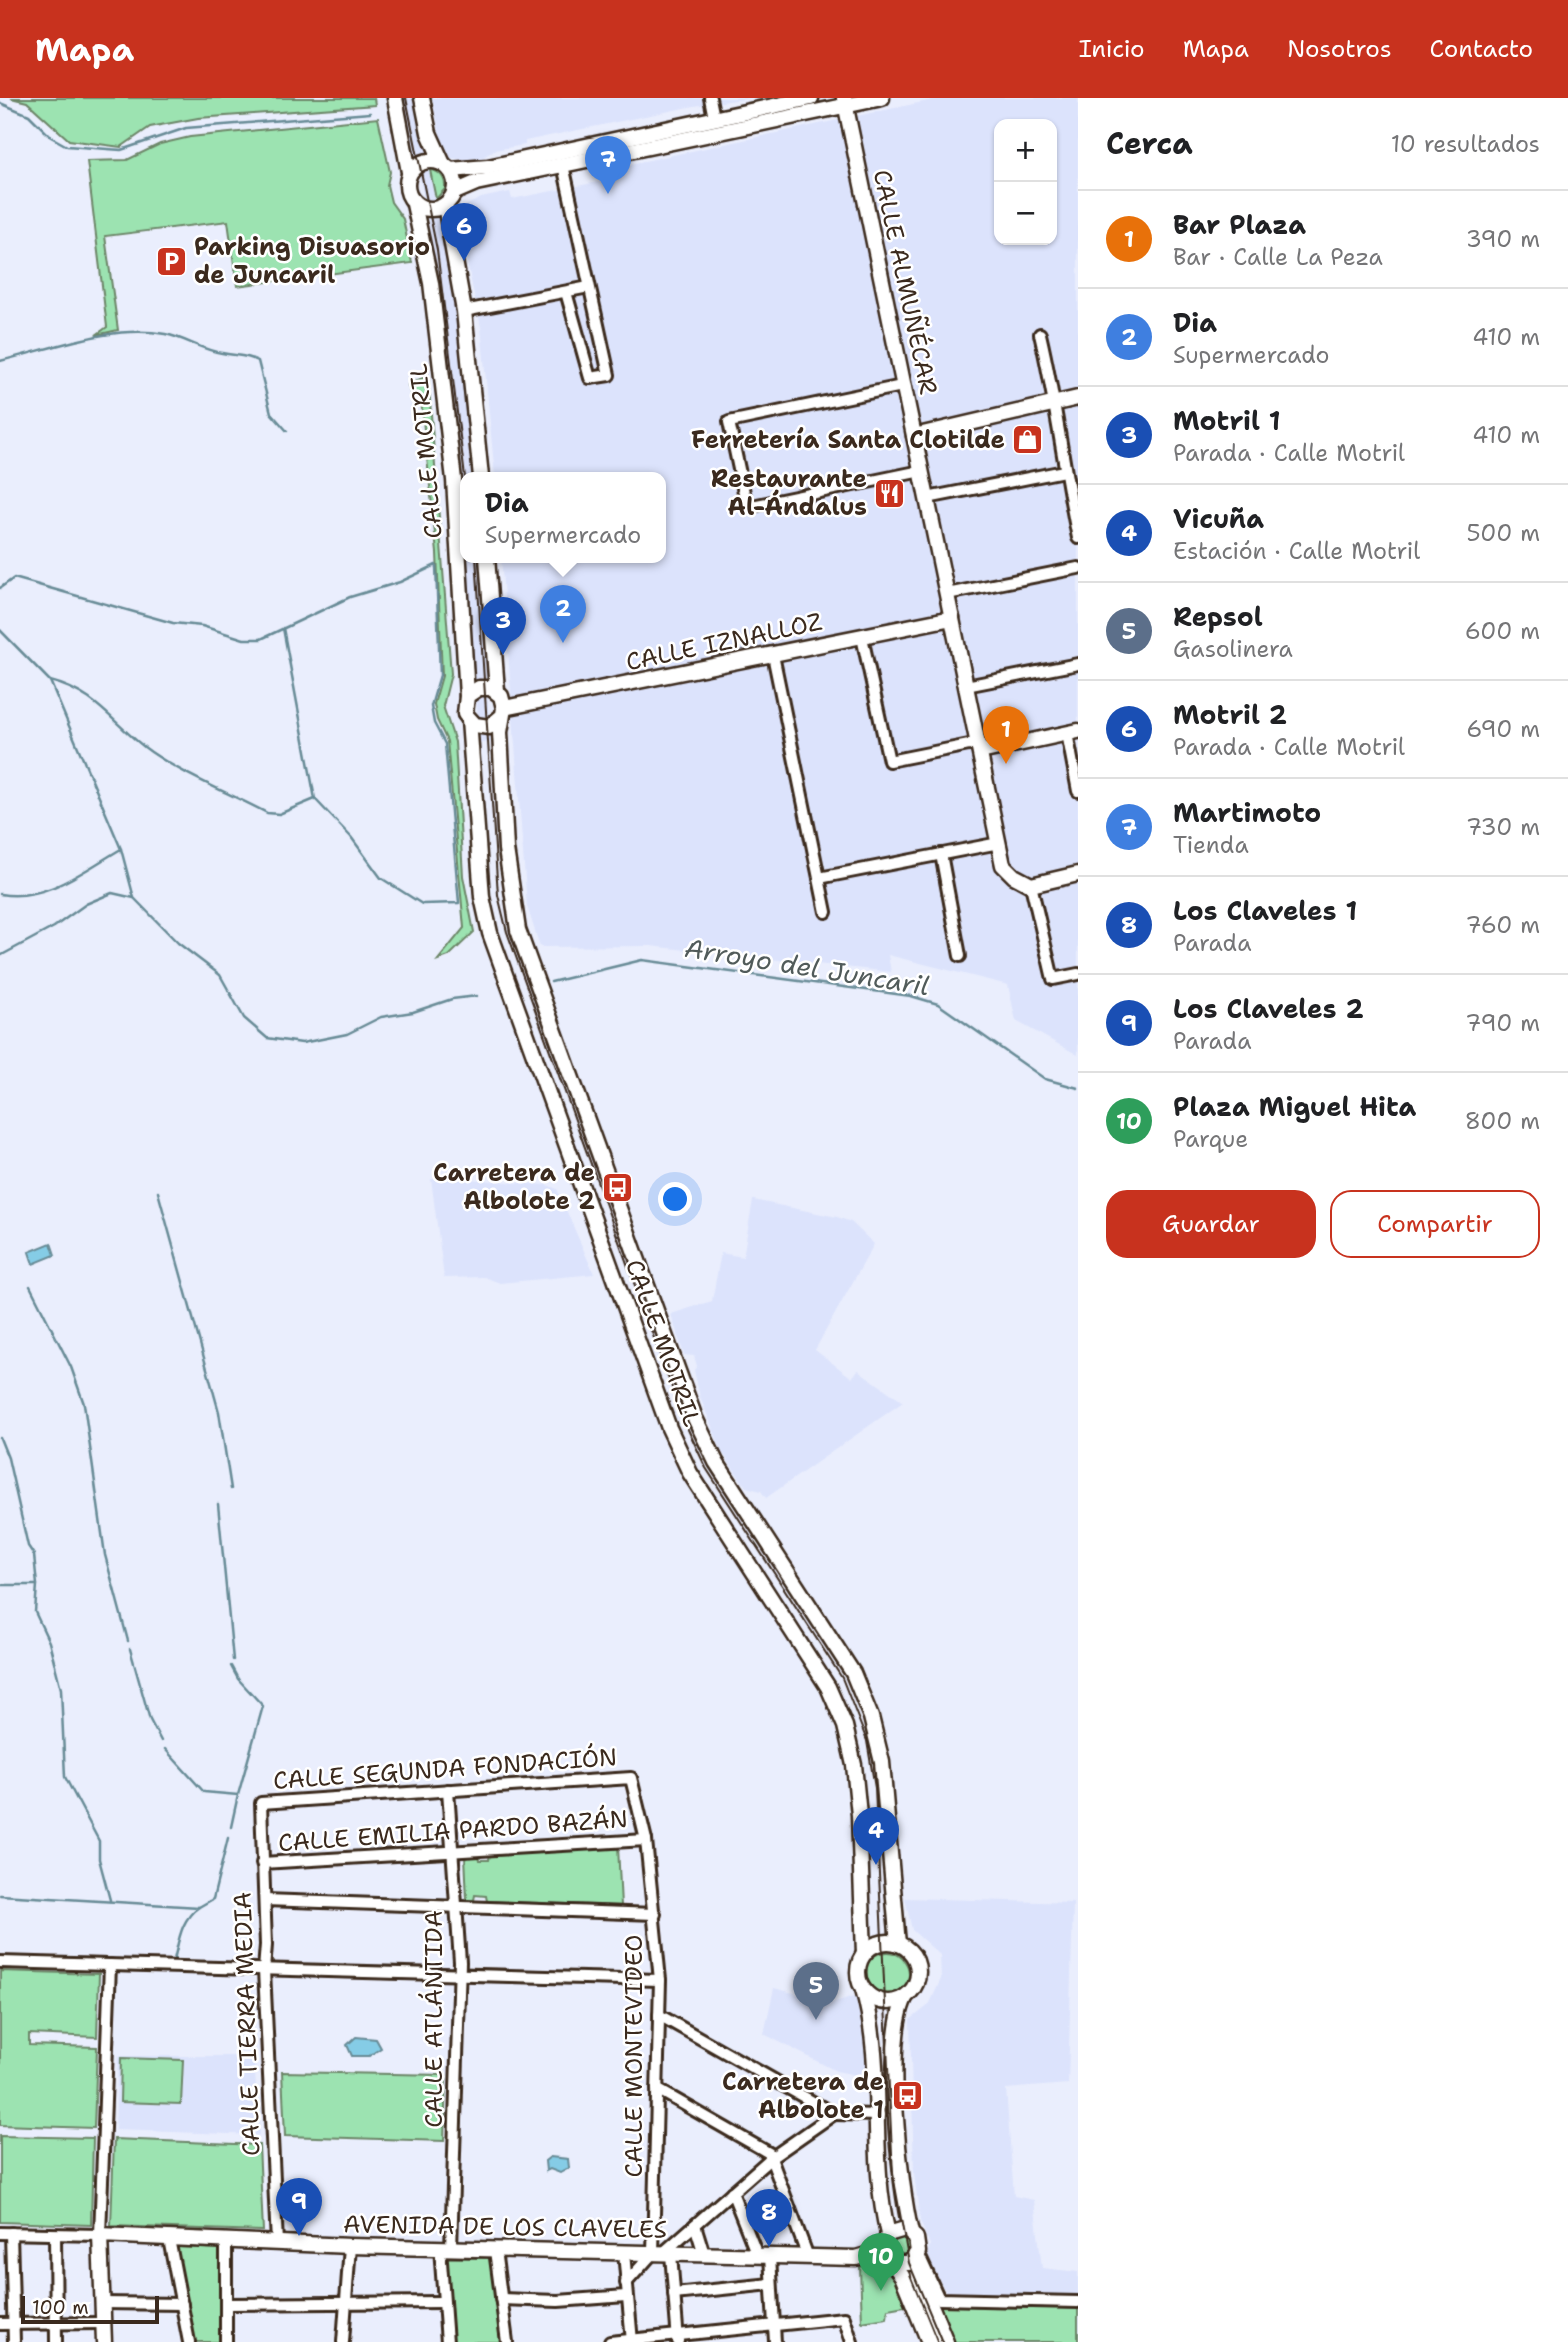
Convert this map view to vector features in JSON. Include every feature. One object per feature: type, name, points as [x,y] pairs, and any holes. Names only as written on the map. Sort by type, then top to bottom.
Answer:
[{"type":"street","points":[[395,98],[409,172],[406,188],[414,204],[431,210],[445,205],[454,192],[476,183],[844,101],[863,102],[882,98]]},
{"type":"street","points":[[422,98],[429,132],[447,167],[454,192]]},
{"type":"street","points":[[710,98],[714,118]]},
{"type":"street","points":[[409,172],[422,162],[447,167],[488,167],[811,98]]},
{"type":"street","name":"CALLE ALMUÑÉCAR","points":[[844,101],[1003,865],[1014,876],[1031,885]]},
{"type":"street","points":[[850,127],[863,102]]},
{"type":"street","points":[[563,165],[609,375],[590,378],[566,292]]},
{"type":"street","name":"CALLE MOTRIL","points":[[414,204],[431,283],[454,480],[467,696]]},
{"type":"street","name":"CALLE MOTRIL","points":[[445,205],[464,311],[480,472]]},
{"type":"street","points":[[464,311],[589,287]]},
{"type":"street","points":[[1040,334],[1056,404],[1064,471],[1073,491],[1078,538]]},
{"type":"street","points":[[902,386],[729,422],[747,507],[921,471]]},
{"type":"street","points":[[914,436],[1078,398]]},
{"type":"street","points":[[927,498],[1064,471]]},
{"type":"street","points":[[487,563],[497,691],[503,712],[489,727],[481,727],[469,720],[464,707],[467,696],[482,687],[497,691]]},
{"type":"street","points":[[947,594],[1078,568]]},
{"type":"street","name":"CALLE IZNALLOZ","points":[[503,712],[952,618]]},
{"type":"street","points":[[862,636],[889,761],[1072,732],[1078,791]]},
{"type":"street","points":[[773,655],[826,912]]},
{"type":"street","points":[[966,686],[1078,664]]},
{"type":"street","name":"CALLE MOTRIL","points":[[503,712],[506,849],[518,930],[695,1418],[716,1462],[853,1673],[872,1717],[882,1762],[898,1944]]},
{"type":"street","name":"CALLE MOTRIL","points":[[469,720],[482,897],[490,933],[669,1428],[690,1474],[828,1687],[845,1726],[855,1765],[864,1954]]},
{"type":"street","points":[[819,878],[999,843]]},
{"type":"street","points":[[941,854],[960,956]]},
{"type":"street","points":[[1078,874],[1031,885],[1053,979],[1078,974]]},
{"type":"street","name":"CALLE SEGUNDA FONDACIÓN","points":[[261,1803],[632,1778]]},
{"type":"street","name":"CALLE MONTEVIDEO","points":[[632,1778],[646,1840],[655,1914],[660,1980],[657,2089],[662,2253],[674,2294],[678,2339]]},
{"type":"street","name":"CALLE ATLÁNTIDA","points":[[447,2342],[443,2302],[459,1974],[448,1790]]},
{"type":"street","name":"CALLE TIERRA MEDIA","points":[[261,1803],[265,1900],[264,1970],[277,2243]]},
{"type":"street","name":"CALLE EMILIA PARDO BAZÁN","points":[[262,1863],[646,1840]]},
{"type":"street","points":[[265,1900],[655,1914]]},
{"type":"street","points":[[929,2342],[902,2276],[883,2250],[888,2234],[881,2200],[875,2044],[858,1975],[864,1954],[877,1944],[898,1944],[914,1956],[918,1970],[916,1985],[905,1997],[897,2013],[894,2042],[899,2159],[911,2232],[916,2238],[919,2276],[946,2342]]},
{"type":"street","points":[[0,1962],[660,1980]]},
{"type":"street","points":[[104,2342],[100,2235],[110,1965]]},
{"type":"street","points":[[863,1989],[878,2001],[890,2003],[905,1997]]},
{"type":"street","points":[[659,2015],[834,2114],[879,2115]]},
{"type":"street","points":[[657,2089],[769,2153],[808,2257]]},
{"type":"street","points":[[626,2283],[771,2158],[834,2114]]},
{"type":"street","points":[[732,2192],[763,2255],[771,2284],[775,2342]]},
{"type":"street","points":[[695,2225],[705,2254]]},
{"type":"street","points":[[888,2234],[901,2229],[911,2232]]},
{"type":"street","points":[[6,2233],[13,2287],[14,2342]]},
{"type":"street","name":"AVENIDA DE LOS CLAVELES","points":[[6,2233],[445,2249],[856,2258],[883,2250]]},
{"type":"street","points":[[55,2235],[56,2342]]},
{"type":"street","points":[[169,2239],[190,2342]]},
{"type":"street","points":[[226,2241],[226,2342]]},
{"type":"street","points":[[343,2342],[350,2246]]},
{"type":"street","points":[[495,2250],[507,2342]]},
{"type":"street","points":[[624,2252],[632,2341]]},
{"type":"street","points":[[893,2263],[909,2263],[917,2254]]},
{"type":"street","points":[[917,2254],[939,2299],[1078,2302]]},
{"type":"street","points":[[674,2294],[771,2284]]},
{"type":"street","points":[[0,2287],[13,2287]]},
{"type":"street","points":[[501,2299],[558,2301],[626,2296]]},
{"type":"street","points":[[226,2304],[443,2302]]},
{"type":"street","points":[[102,2303],[182,2304]]},
{"type":"street","points":[[610,2342],[727,2336],[774,2325],[844,2318],[852,2342]]},
{"type":"street","points":[[0,2325],[103,2323]]},
{"type":"shaded area","points":[[399,98],[419,98],[439,213],[444,216],[440,217],[459,337],[463,337],[476,472],[460,472],[460,544],[443,340],[448,339],[428,220],[424,220],[423,215],[427,215],[416,158],[412,160],[410,150],[414,149],[413,143],[409,143]]},
{"type":"shaded area","points":[[432,98],[750,98],[694,106],[525,141],[525,145],[494,150],[476,162],[445,157]]},
{"type":"shaded area","points":[[942,98],[1078,98],[1078,1055],[1016,1021],[1008,985],[888,955],[891,972],[650,946],[540,947],[527,906],[501,563],[666,563],[666,472],[495,472],[481,327],[465,253],[465,206],[481,198],[510,192],[512,199],[608,180],[607,169]]},
{"type":"shaded area","points":[[462,563],[483,563],[490,663],[485,664],[486,670],[490,670],[491,678],[486,677],[487,694],[490,734],[494,734],[495,742],[475,743],[474,734],[479,734],[475,679],[471,680],[474,665],[470,664]]},
{"type":"shaded area","points":[[431,1179],[547,1185],[557,1189],[594,1274],[500,1283],[484,1277],[444,1278]]},
{"type":"shaded area","points":[[753,1200],[851,1222],[874,1244],[815,1350],[852,1378],[858,1370],[903,1402],[766,1498],[761,1491],[746,1487],[722,1452],[700,1397],[694,1356],[684,1355],[671,1314],[712,1301],[721,1253],[743,1257]]},
{"type":"shaded area","points":[[905,1898],[1073,1903],[1068,2084],[1006,2089],[1014,2196],[1034,2200],[1042,2268],[1078,2272],[1078,2296],[947,2294],[927,2256],[930,2245],[920,2221],[914,2173],[910,2020],[929,2005],[941,1979],[940,1955],[912,1930]]},
{"type":"shaded area","points":[[774,1988],[832,2003],[854,1996],[862,2006],[871,2078],[836,2071],[764,2034]]},
{"type":"shaded area","points":[[118,2056],[254,2056],[259,2135],[115,2130]]},
{"type":"green space","points":[[11,98],[374,98],[375,105],[198,118],[150,127],[121,147],[69,140],[27,102]]},
{"type":"green space","points":[[378,118],[390,172],[387,185],[391,202],[403,219],[412,263],[237,286],[228,221],[105,236],[118,330],[96,335],[107,327],[87,161],[127,160],[160,144],[190,137]]},
{"type":"green space","points":[[430,170],[440,174],[445,182],[445,189],[436,199]]},
{"type":"green space","points":[[428,375],[451,674],[443,706],[455,742],[463,876],[474,932],[449,956],[438,960],[464,928],[447,741],[437,720],[434,704],[442,676],[437,553],[421,401],[410,392],[408,385]]},
{"type":"green space","points":[[618,1846],[621,1906],[487,1901],[486,1896],[475,1895],[474,1900],[467,1900],[465,1855],[479,1855],[480,1860],[489,1860],[490,1854]]},
{"type":"green space","points":[[887,1952],[903,1958],[909,1974],[903,1990],[887,1996],[871,1990],[865,1974],[871,1958]]},
{"type":"green space","points":[[0,1971],[99,1974],[97,2037],[29,2034],[29,2045],[97,2047],[94,2128],[0,2125]]},
{"type":"green space","points":[[121,2058],[183,2060],[181,2104],[120,2102]]},
{"type":"green space","points":[[282,2072],[446,2075],[444,2141],[285,2136]]},
{"type":"green space","points":[[0,2136],[93,2138],[91,2225],[0,2222]]},
{"type":"green space","points":[[114,2139],[259,2145],[263,2231],[111,2226]]},
{"type":"green space","points":[[901,2235],[909,2238],[912,2246],[909,2254],[901,2257],[893,2254],[890,2246],[893,2238]]},
{"type":"green space","points":[[175,2247],[221,2249],[223,2342],[192,2342]]},
{"type":"green space","points":[[446,2258],[490,2258],[503,2342],[452,2342]]},
{"type":"green space","points":[[873,2262],[881,2263],[893,2271],[910,2305],[888,2309],[887,2318],[862,2322],[860,2267]]},
{"type":"green space","points":[[944,2304],[1078,2307],[1078,2342],[951,2342],[937,2310]]},
{"type":"water","points":[[51,1243],[55,1255],[33,1264],[29,1252]]},
{"type":"water","points":[[356,2037],[376,2039],[381,2048],[369,2056],[352,2056],[347,2045]]},
{"type":"water","points":[[550,2157],[568,2159],[569,2168],[560,2173],[550,2169],[546,2171],[545,2161]]},
{"type":"waterway","points":[[0,103],[29,115],[51,137],[67,146],[121,150],[186,128],[370,113]]},
{"type":"waterway","points":[[0,361],[103,335],[124,332],[165,334],[200,347],[258,361],[271,413],[287,431]]},
{"type":"waterway","points":[[0,588],[14,578],[173,623],[202,626],[244,639],[261,639],[350,597],[400,582],[436,565],[440,675],[431,706],[434,723],[445,744],[459,903],[422,904],[381,878],[351,837],[315,799],[283,628]]},
{"type":"waterway","points":[[0,630],[50,681],[121,849],[134,898]]},
{"type":"waterway","points":[[50,681],[67,686],[93,702],[164,761],[267,813],[279,814],[315,799]]},
{"type":"waterway","points":[[0,894],[17,895],[48,889],[64,883],[121,849]]},
{"type":"waterway","name":"Arroyo del Juncaril","points":[[0,956],[54,927],[86,904],[112,893],[134,898],[178,943],[220,975],[244,1018],[267,1038],[302,1043],[347,1034],[381,1017],[413,1012],[452,999],[477,996]]},
{"type":"waterway","name":"Arroyo del Juncaril","points":[[551,982],[642,960],[911,996],[938,1004],[1045,1079],[1078,1088]]},
{"type":"waterway","points":[[158,1192],[219,1412],[231,1489]]},
{"type":"waterway","points":[[30,1286],[71,1367],[84,1404],[105,1555],[128,1641]]},
{"type":"waterway","points":[[0,1438],[8,1458],[28,1546],[34,1555],[37,1585]]},
{"type":"waterway","points":[[218,1504],[233,1660]]},
{"type":"waterway","points":[[0,1585],[37,1585],[35,1612],[49,1642],[61,1689],[65,1777],[99,1841],[99,1859],[110,1900]]},
{"type":"waterway","points":[[130,1649],[150,1720],[161,1741]]},
{"type":"waterway","points":[[231,1666],[238,1679],[263,1706],[238,1795]]},
{"type":"waterway","points":[[165,1749],[204,1792],[238,1795],[231,1827]]},
{"type":"waterway","points":[[199,1907],[213,1899],[228,1838]]},
{"type":"waterway","points":[[0,1895],[199,1907],[184,1924],[174,1960]]},
{"type":"tram line","points":[[406,98],[437,250],[464,472]]},
{"type":"tram line","points":[[476,563],[498,895],[507,932],[684,1421],[706,1468],[842,1678],[867,1741],[875,1788],[893,2175],[909,2263],[942,2342]]},
{"type":"place","name":"Martimoto","points":[[608,194]]},
{"type":"place","name":"Parking Disuasorio de Juncaril","points":[[171,261]]},
{"type":"place","name":"Motril 2","points":[[464,261]]},
{"type":"place","name":"Ferretería Santa Clotilde","points":[[1028,440]]},
{"type":"place","name":"Restaurante Al-Ándalus","points":[[890,493]]},
{"type":"place","name":"Dia","points":[[563,643]]},
{"type":"place","name":"Motril 1","points":[[503,655]]},
{"type":"place","name":"Bar Plaza","points":[[1006,764]]},
{"type":"place","name":"Carretera de Albolote 2","points":[[618,1187]]},
{"type":"place","name":"Vicuña","points":[[876,1865]]},
{"type":"place","name":"Repsol","points":[[816,2020]]},
{"type":"place","name":"Carretera de Albolote 1","points":[[907,2096]]},
{"type":"place","name":"Los Claveles 2","points":[[299,2236]]},
{"type":"place","name":"Los Claveles 1","points":[[769,2247]]},
{"type":"place","name":"Plaza Miguel Hita","points":[[881,2291]]}]
